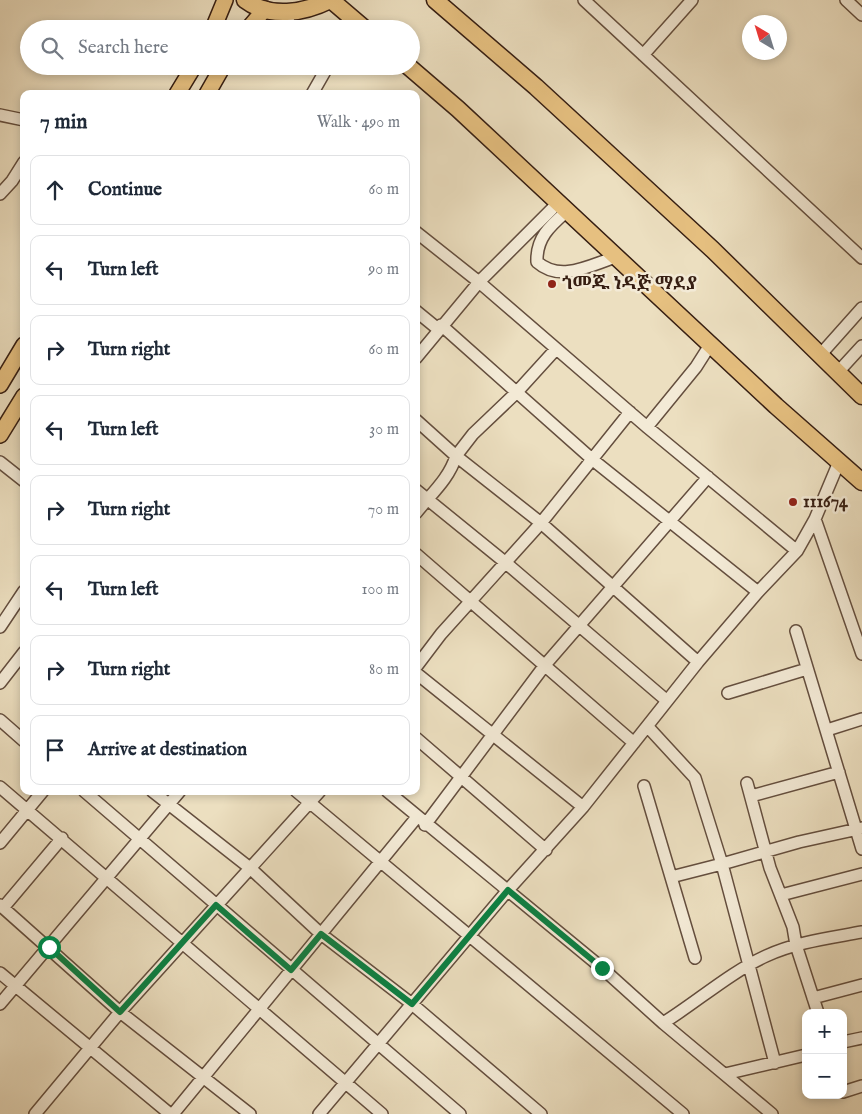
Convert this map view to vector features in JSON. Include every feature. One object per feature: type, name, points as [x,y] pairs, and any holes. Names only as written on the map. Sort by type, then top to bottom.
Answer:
[{"type":"highway","points":[[245,0],[265,9],[290,12],[304,11],[330,0],[353,20]]},
{"type":"highway","points":[[435,0],[536,87],[713,250],[839,370],[862,396]]},
{"type":"highway","points":[[418,75],[710,345],[862,482]]},
{"type":"main road","points":[[217,20],[225,0]]},
{"type":"main road","points":[[256,20],[265,9]]},
{"type":"main road","points":[[179,90],[189,75]]},
{"type":"main road","points":[[209,90],[218,75]]},
{"type":"main road","points":[[0,385],[20,352]]},
{"type":"main road","points":[[0,435],[20,402]]},
{"type":"street","points":[[584,0],[862,258]]},
{"type":"street","points":[[642,55],[692,0]]},
{"type":"street","points":[[846,0],[862,15]]},
{"type":"street","points":[[288,20],[290,12]]},
{"type":"street","points":[[314,90],[323,75]]},
{"type":"street","points":[[0,115],[20,119]]},
{"type":"street","points":[[0,194],[20,168]]},
{"type":"street","points":[[562,207],[537,247],[537,262],[547,270],[569,272],[616,257]]},
{"type":"street","points":[[420,353],[479,282],[562,207]]},
{"type":"street","points":[[420,235],[479,282],[647,427],[797,551]]},
{"type":"street","points":[[822,354],[862,308]]},
{"type":"street","points":[[420,314],[440,327],[593,460],[758,592]]},
{"type":"street","points":[[647,427],[686,380],[710,345]]},
{"type":"street","points":[[839,370],[862,346]]},
{"type":"street","points":[[420,508],[452,470],[456,456],[482,424],[516,393],[556,349]]},
{"type":"street","points":[[420,661],[541,523],[630,412]]},
{"type":"street","points":[[420,424],[456,456],[541,523],[698,662]]},
{"type":"street","points":[[0,462],[20,478]]},
{"type":"street","points":[[319,1114],[508,890],[583,807],[698,662],[758,592],[797,551],[815,519],[839,462]]},
{"type":"street","points":[[0,974],[90,1050],[172,1114],[381,861],[421,821],[460,777],[545,665],[580,627],[612,587],[708,477]]},
{"type":"street","points":[[420,493],[506,563],[666,700]]},
{"type":"street","points":[[815,519],[862,654]]},
{"type":"street","points":[[420,557],[472,600],[634,743]]},
{"type":"street","points":[[0,628],[20,597]]},
{"type":"street","points":[[796,631],[839,772],[859,828],[862,849]]},
{"type":"street","points":[[0,683],[20,657]]},
{"type":"street","points":[[728,693],[808,669]]},
{"type":"street","points":[[420,676],[583,807]]},
{"type":"street","points":[[827,730],[862,719]]},
{"type":"street","points":[[0,720],[20,738]]},
{"type":"street","points":[[648,727],[695,778],[722,864],[774,1063]]},
{"type":"street","points":[[420,742],[546,850]]},
{"type":"street","points":[[751,796],[839,772]]},
{"type":"street","points":[[747,783],[766,853],[793,927],[796,945],[817,1009]]},
{"type":"street","points":[[644,786],[695,958]]},
{"type":"street","points":[[0,787],[62,838],[182,945],[382,1114]]},
{"type":"street","points":[[0,843],[40,795]]},
{"type":"street","points":[[89,795],[460,1114]]},
{"type":"street","points":[[156,795],[250,868],[321,934],[412,1004],[541,1114]]},
{"type":"street","points":[[0,1004],[177,795]]},
{"type":"street","points":[[301,795],[683,1114]]},
{"type":"street","points":[[35,1114],[120,1012],[317,795]]},
{"type":"street","points":[[392,795],[421,821],[508,890],[772,1114]]},
{"type":"street","points":[[671,877],[766,853],[799,842],[859,828]]},
{"type":"street","points":[[62,838],[2,906],[120,1012],[250,1114]]},
{"type":"street","points":[[781,895],[862,874]]},
{"type":"street","points":[[663,1023],[702,998],[738,971],[764,957],[796,945],[862,932]]},
{"type":"street","points":[[813,998],[862,985]]},
{"type":"street","points":[[847,1041],[862,1038]]},
{"type":"street","points":[[725,1074],[802,1056]]},
{"type":"street","points":[[847,1091],[862,1086]]},
{"type":"place","name":"ጎመጁ ነዳጅ ማደያ","points":[[552,284]]},
{"type":"place","name":"111674","points":[[793,502]]},
{"type":"route","points":[[49,947],[120,1012],[216,905],[291,970],[321,934],[412,1004],[508,890],[602,968]]}]
